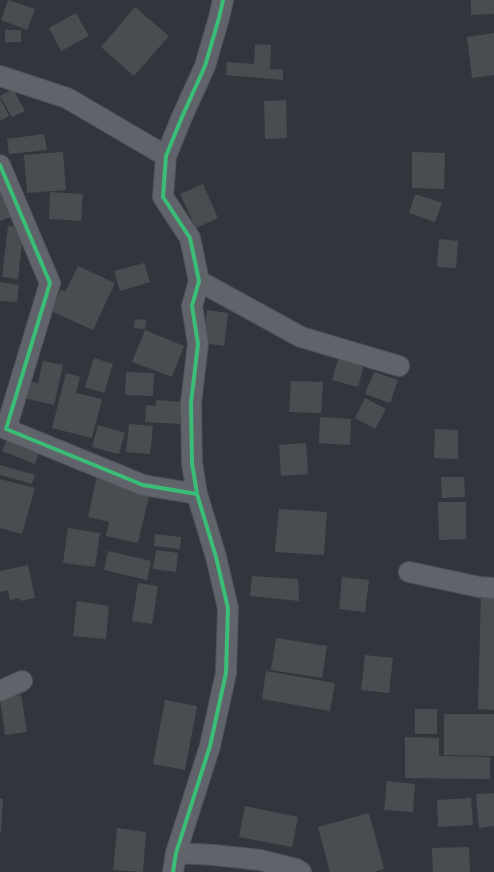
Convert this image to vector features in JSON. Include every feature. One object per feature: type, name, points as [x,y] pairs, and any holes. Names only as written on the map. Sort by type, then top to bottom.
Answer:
[{"type":"street","points":[[223,0],[205,66],[166,156],[163,197],[190,238],[199,281],[192,306],[198,344],[191,403],[192,463],[197,494],[216,558],[228,608],[226,673],[210,746],[175,862],[214,854],[260,860],[301,872]]},
{"type":"street","points":[[0,76],[67,98],[166,156]]},
{"type":"street","points":[[0,165],[50,283],[3,436],[143,485],[197,494]]},
{"type":"street","points":[[199,281],[301,337],[399,366]]},
{"type":"street","points":[[409,572],[479,588],[494,588]]},
{"type":"street","points":[[0,691],[22,681]]},
{"type":"building","points":[[8,0],[35,9],[27,30],[1,20]]},
{"type":"building","points":[[471,0],[494,0],[494,14],[471,15]]},
{"type":"building","points":[[135,7],[169,36],[134,76],[101,47]]},
{"type":"building","points":[[76,13],[89,36],[61,51],[49,28]]},
{"type":"building","points":[[5,30],[21,30],[21,42],[5,42]]},
{"type":"building","points":[[494,33],[494,75],[472,78],[467,37]]},
{"type":"building","points":[[255,44],[271,45],[270,69],[283,70],[283,80],[226,75],[227,62],[254,64]]},
{"type":"building","points":[[13,89],[25,111],[12,117],[0,96]]},
{"type":"building","points":[[0,98],[9,116],[0,121]]},
{"type":"building","points":[[286,100],[287,138],[265,139],[264,101]]},
{"type":"building","points":[[44,134],[47,150],[9,154],[7,139]]},
{"type":"building","points":[[63,152],[66,190],[27,193],[24,155]]},
{"type":"building","points":[[412,152],[445,153],[444,189],[412,188]]},
{"type":"building","points":[[203,184],[218,218],[196,228],[180,194]]},
{"type":"building","points":[[6,192],[16,215],[0,221],[0,194]]},
{"type":"building","points":[[50,192],[83,194],[81,221],[49,219]]},
{"type":"building","points":[[415,194],[442,203],[435,222],[409,213]]},
{"type":"building","points":[[8,226],[24,227],[18,279],[2,277]]},
{"type":"building","points":[[439,239],[458,241],[456,268],[437,267]]},
{"type":"building","points":[[144,263],[150,282],[120,291],[114,271]]},
{"type":"building","points":[[78,266],[115,283],[93,330],[51,311],[61,290],[65,292]]},
{"type":"building","points":[[0,282],[19,285],[17,302],[0,301]]},
{"type":"building","points":[[207,310],[228,313],[224,346],[203,343]]},
{"type":"building","points":[[135,319],[146,320],[145,329],[134,328]]},
{"type":"building","points":[[145,330],[184,346],[172,377],[132,362]]},
{"type":"building","points":[[340,353],[365,361],[358,387],[332,380]]},
{"type":"building","points":[[94,358],[113,364],[104,393],[85,387]]},
{"type":"building","points":[[43,361],[63,365],[54,405],[24,398],[27,381],[38,383]]},
{"type":"building","points":[[126,372],[154,373],[153,396],[125,395]]},
{"type":"building","points":[[374,372],[398,380],[390,403],[365,394]]},
{"type":"building","points":[[66,373],[80,377],[76,393],[102,399],[92,438],[52,428]]},
{"type":"building","points":[[291,381],[323,382],[321,413],[289,412]]},
{"type":"building","points":[[365,398],[386,409],[375,429],[355,418]]},
{"type":"building","points":[[156,400],[183,402],[182,424],[145,422],[146,405],[156,406]]},
{"type":"building","points":[[320,417],[351,419],[350,445],[319,443]]},
{"type":"building","points":[[129,424],[153,426],[150,454],[126,452]]},
{"type":"building","points":[[98,425],[125,433],[119,454],[92,447]]},
{"type":"building","points":[[435,429],[458,430],[458,459],[434,458]]},
{"type":"building","points":[[7,440],[39,452],[35,464],[2,451]]},
{"type":"building","points":[[306,443],[308,474],[281,476],[279,445]]},
{"type":"building","points":[[0,465],[35,475],[32,484],[0,475]]},
{"type":"building","points":[[97,476],[151,488],[138,543],[106,536],[109,522],[88,517]]},
{"type":"building","points":[[441,477],[464,477],[465,497],[442,498]]},
{"type":"building","points":[[0,479],[35,488],[22,534],[0,528]]},
{"type":"building","points":[[438,502],[466,502],[466,539],[439,540]]},
{"type":"building","points":[[279,509],[327,512],[324,555],[275,552]]},
{"type":"building","points":[[68,528],[100,533],[95,567],[63,563]]},
{"type":"building","points":[[155,534],[181,537],[180,549],[154,546]]},
{"type":"building","points":[[156,550],[178,553],[176,572],[153,569]]},
{"type":"building","points":[[108,551],[151,561],[147,580],[104,570]]},
{"type":"building","points":[[28,565],[35,598],[20,601],[20,598],[10,600],[8,590],[0,592],[0,571]]},
{"type":"building","points":[[252,576],[298,579],[299,601],[250,596]]},
{"type":"building","points":[[342,577],[369,580],[365,612],[339,609]]},
{"type":"building","points":[[138,583],[158,586],[152,624],[132,621]]},
{"type":"building","points":[[481,591],[494,591],[494,710],[478,709]]},
{"type":"building","points":[[77,601],[109,606],[106,639],[73,636]]},
{"type":"building","points":[[276,638],[327,646],[322,678],[271,670]]},
{"type":"building","points":[[365,655],[393,658],[389,693],[361,690]]},
{"type":"building","points":[[266,671],[335,683],[330,711],[262,699]]},
{"type":"building","points":[[21,695],[27,732],[5,735],[0,698]]},
{"type":"building","points":[[165,700],[197,706],[185,770],[153,764]]},
{"type":"building","points":[[415,709],[437,709],[437,734],[415,734]]},
{"type":"building","points":[[444,714],[494,714],[494,756],[444,755]]},
{"type":"building","points":[[405,737],[439,738],[439,756],[490,757],[490,779],[405,778]]},
{"type":"building","points":[[387,781],[415,784],[413,812],[384,810]]},
{"type":"building","points":[[494,793],[494,826],[479,828],[476,794]]},
{"type":"building","points":[[0,798],[3,799],[1,832],[0,832]]},
{"type":"building","points":[[471,798],[473,825],[438,827],[437,800]]},
{"type":"building","points":[[245,806],[298,817],[292,847],[239,837]]},
{"type":"building","points":[[369,813],[384,869],[374,872],[330,872],[318,827]]},
{"type":"building","points":[[117,828],[146,832],[143,872],[113,870]]},
{"type":"building","points":[[469,847],[470,872],[433,872],[432,848]]},
{"type":"cycle path","points":[[173,872],[176,853],[210,746],[226,673],[228,608],[216,557],[197,494],[192,463],[191,403],[198,344],[192,306],[199,281],[190,238],[163,197],[166,156],[205,66],[223,0]]},
{"type":"cycle path","points":[[0,165],[50,283],[6,429],[143,485],[197,494]]}]
